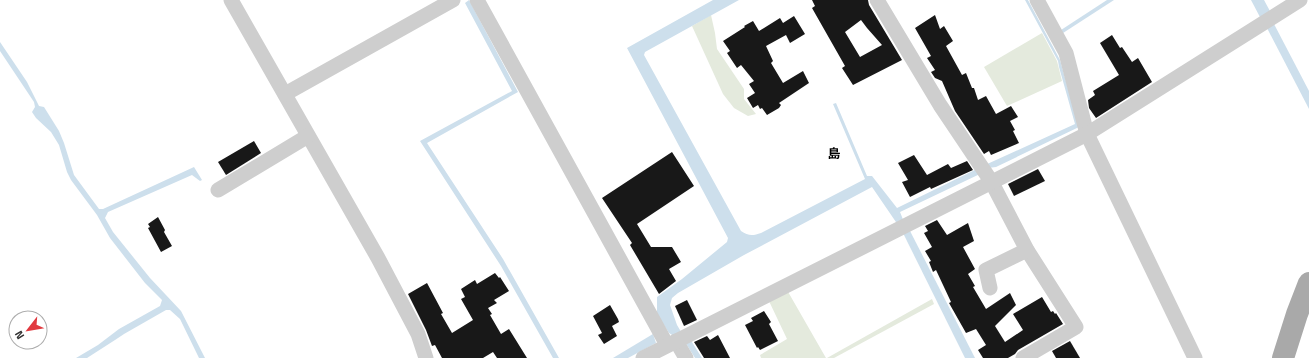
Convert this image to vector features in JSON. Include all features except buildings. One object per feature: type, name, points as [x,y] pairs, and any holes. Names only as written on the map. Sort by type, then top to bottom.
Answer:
[{"type":"main road","points":[[1283,358],[1309,283]]},
{"type":"street","points":[[231,0],[378,258],[418,334],[426,358]]},
{"type":"street","points":[[284,94],[453,0]]},
{"type":"street","points":[[477,0],[671,343],[686,358]]},
{"type":"street","points":[[877,0],[940,105],[992,181],[1027,250],[1076,327],[1023,358]]},
{"type":"street","points":[[1037,0],[1066,52],[1087,134],[1195,358]]},
{"type":"street","points":[[643,358],[1087,134],[1300,0]]},
{"type":"street","points":[[218,190],[308,136]]},
{"type":"street","points":[[990,288],[986,270],[1027,250]]},
{"type":"shaded area","points":[[711,15],[717,49],[744,89],[744,99],[756,114],[748,116],[734,108],[723,94],[692,26]]},
{"type":"shaded area","points":[[1042,33],[1057,61],[1062,81],[1007,106],[984,67]]},
{"type":"shaded area","points":[[787,290],[826,358],[761,358],[760,355],[787,339],[768,299]]},
{"type":"shaded area","points":[[932,299],[934,304],[834,358],[827,358]]},
{"type":"water","points":[[469,0],[518,92],[427,143],[503,259],[559,358],[553,358],[501,266],[420,141],[512,91],[465,3]]},
{"type":"water","points":[[713,0],[739,0],[645,52],[644,55],[741,231],[748,235],[761,233],[865,179],[833,104],[836,103],[867,176],[872,176],[897,208],[985,165],[1075,124],[1058,61],[1025,0],[1028,0],[1060,60],[1079,127],[996,167],[988,168],[982,173],[900,212],[904,222],[898,225],[872,187],[744,255],[678,293],[672,298],[670,305],[677,325],[683,335],[690,339],[702,358],[695,358],[680,334],[672,335],[669,333],[657,314],[657,297],[682,279],[727,242],[728,238],[627,48]]},
{"type":"water","points":[[1107,0],[1114,0],[1063,33],[1061,30]]},
{"type":"water","points":[[1251,0],[1264,0],[1271,13],[1261,19]]},
{"type":"water","points":[[1274,24],[1309,91],[1309,109],[1267,28]]},
{"type":"water","points":[[0,42],[27,82],[39,106],[44,107],[59,131],[74,175],[99,209],[103,209],[194,167],[202,180],[200,181],[192,175],[108,212],[105,218],[113,232],[150,278],[181,311],[205,358],[199,358],[180,319],[170,310],[166,310],[124,334],[87,358],[76,358],[98,345],[119,329],[160,306],[162,300],[145,283],[110,238],[97,215],[71,180],[59,145],[51,132],[36,118],[32,112],[35,107],[34,102],[0,51]]},
{"type":"water","points":[[909,229],[975,358],[965,358],[903,233]]},
{"type":"water","points":[[653,334],[656,343],[628,358],[613,358]]},
{"type":"district","name":"島","points":[[834,153]]}]
